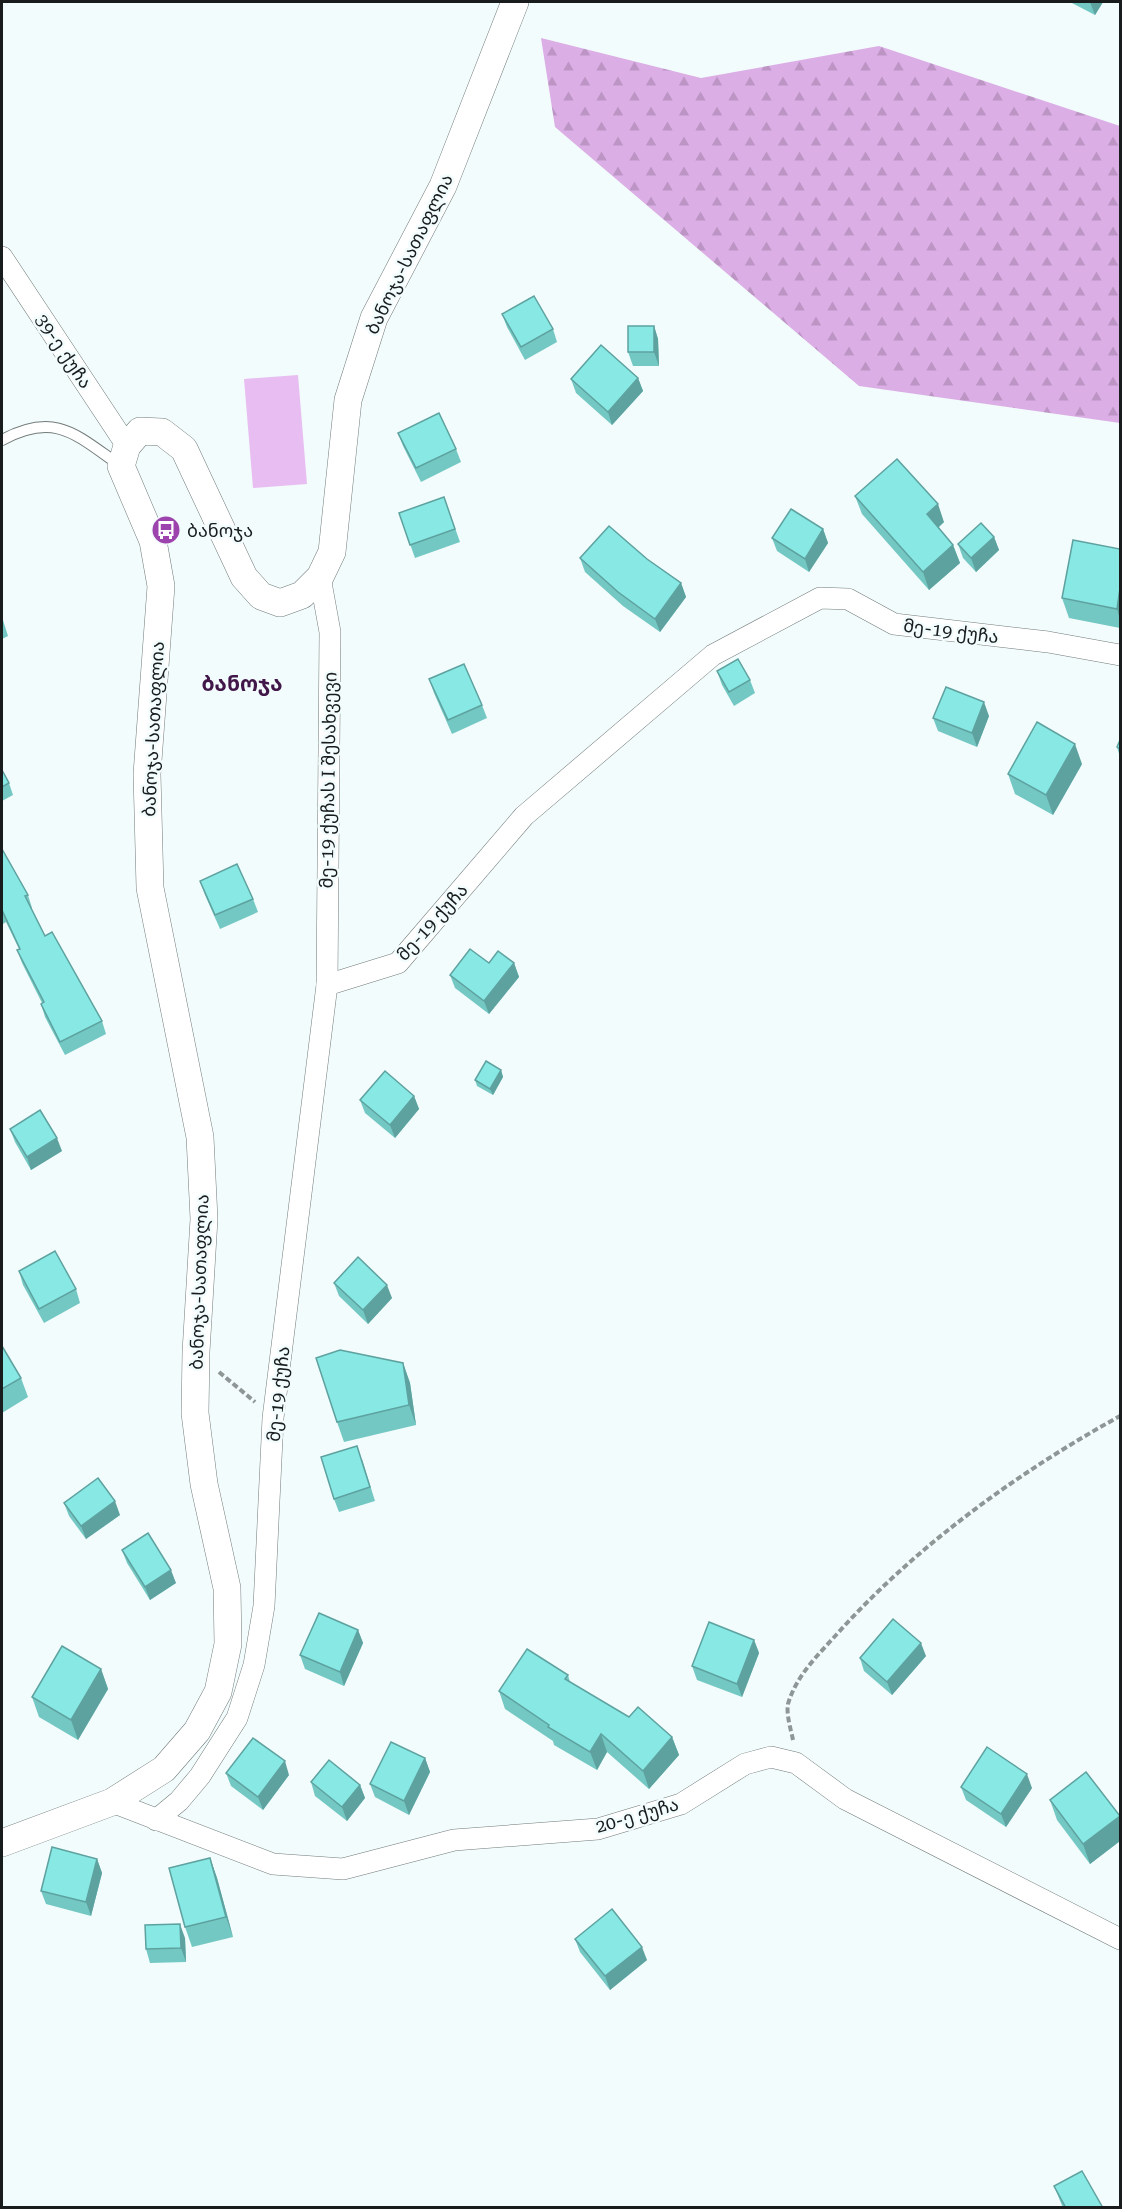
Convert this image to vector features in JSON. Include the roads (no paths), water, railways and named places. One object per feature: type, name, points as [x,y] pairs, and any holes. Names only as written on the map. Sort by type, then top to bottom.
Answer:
[{"type":"street","name":"ბანოჯა-სათაფლია","points":[[2,1843],[112,1802],[164,1769],[197,1731],[218,1692],[228,1644],[227,1588],[204,1484],[195,1413],[196,1352],[204,1220],[200,1137],[150,888],[147,774],[161,586],[153,541],[124,456],[140,432],[162,432],[184,449],[244,578],[261,596],[280,603],[302,595],[320,577],[332,552],[348,400],[374,318],[443,186],[515,2]]},
{"type":"street","name":"39-ე ქუჩა","points":[[2,257],[124,456]]},
{"type":"street","name":"მე-19 ქუჩას I შესახვევი","points":[[320,577],[330,632],[327,985]]},
{"type":"street","name":"მე-19 ქუჩა","points":[[156,1820],[179,1801],[200,1776],[237,1718],[254,1665],[264,1606],[273,1418],[327,985],[398,963],[524,816],[713,655],[820,598],[849,599],[894,624],[1048,642],[1120,655]]},
{"type":"street","name":"20-ე ქუჩა","points":[[112,1802],[273,1864],[343,1869],[454,1840],[598,1829],[681,1804],[745,1764],[771,1757],[796,1763],[845,1799],[1120,1939]]},
{"type":"lane","points":[[2,440],[24,428],[52,425],[124,456]]},
{"type":"place","name":"ბანოჯა","points":[[166,530]]},
{"type":"district","name":"ბანოჯა","points":[[242,684]]}]
